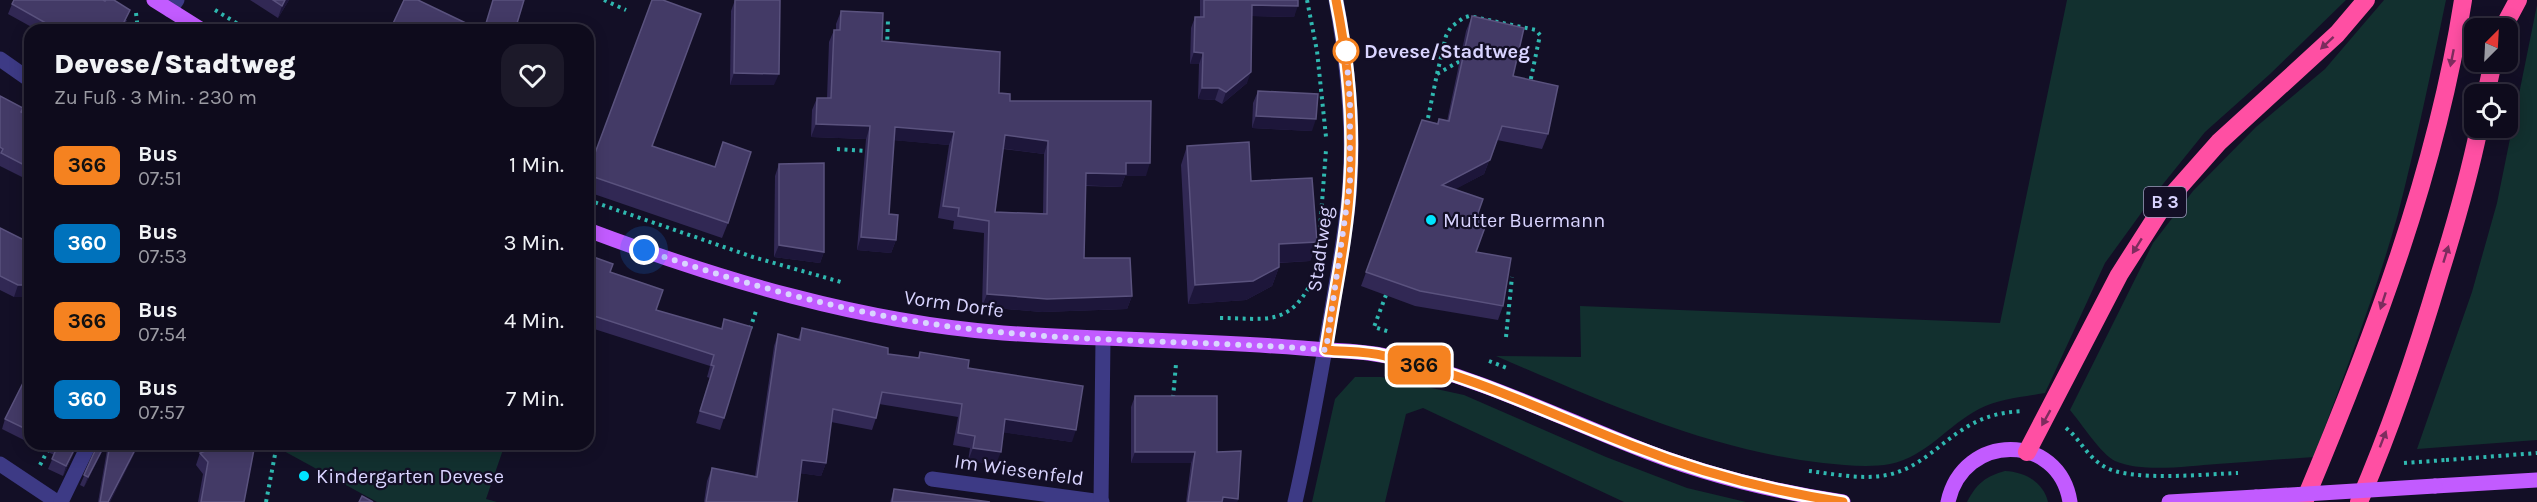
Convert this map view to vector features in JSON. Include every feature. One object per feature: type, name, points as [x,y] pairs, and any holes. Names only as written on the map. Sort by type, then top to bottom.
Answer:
[{"type":"highway","name":"B 3","points":[[2027,452],[2048,416],[2119,275],[2165,202],[2219,142],[2337,34],[2367,0]]},
{"type":"highway","points":[[2304,502],[2379,312],[2415,206],[2448,78],[2463,0]]},
{"type":"highway","points":[[2502,18],[2503,0]]},
{"type":"highway","points":[[2507,18],[2518,0]]},
{"type":"highway","points":[[2358,502],[2397,405],[2427,315],[2455,225],[2477,138]]},
{"type":"main road","points":[[154,0],[173,5],[195,24]]},
{"type":"main road","name":"Vorm Dorfe","points":[[594,232],[752,285],[833,306],[909,321],[976,330],[1103,339],[1251,344],[1384,355],[1426,366],[1509,394],[1633,446],[1695,467],[1779,491],[1843,502]]},
{"type":"main road","points":[[1948,502],[1957,478],[1972,461],[1993,451],[2004,449],[2027,452],[2053,467],[2063,479],[2070,502]]},
{"type":"main road","points":[[2169,502],[2537,480]]},
{"type":"street","name":"Stadtweg","points":[[1295,502],[1326,350],[1350,183],[1346,51],[1336,0]]},
{"type":"street","points":[[0,59],[24,76]]},
{"type":"street","name":"Im Wiesenfeld","points":[[932,479],[1101,502],[1103,339]]},
{"type":"street","points":[[0,464],[59,502],[86,450]]},
{"type":"path","points":[[604,0],[626,10]]},
{"type":"path","points":[[1307,0],[1317,51],[1327,142],[1320,231]]},
{"type":"path","points":[[209,6],[238,24]]},
{"type":"path","points":[[136,12],[137,24]]},
{"type":"path","points":[[1428,118],[1446,36],[1456,22],[1469,16],[1536,30],[1539,39],[1529,90]]},
{"type":"path","points":[[886,56],[888,20]]},
{"type":"path","points":[[1437,74],[1460,61]]},
{"type":"path","points":[[837,149],[870,151]]},
{"type":"path","points":[[594,202],[753,257],[844,283]]},
{"type":"path","points":[[1216,318],[1278,318],[1297,304],[1306,292],[1315,272]]},
{"type":"path","points":[[1506,337],[1512,277]]},
{"type":"path","points":[[1386,295],[1374,327],[1394,333]]},
{"type":"path","points":[[747,338],[758,304]]},
{"type":"path","points":[[1173,405],[1177,342]]},
{"type":"path","points":[[1486,360],[1516,371]]},
{"type":"path","points":[[1802,470],[1865,477],[1887,475],[1929,457],[1962,430],[1984,418],[2001,412],[2027,411],[2048,416],[2068,429],[2103,466],[2116,472],[2139,475],[2243,473]]},
{"type":"path","points":[[266,502],[276,450]]},
{"type":"path","points":[[2445,460],[2537,453]]},
{"type":"green space","points":[[2067,0],[2346,0],[2270,74],[2205,132],[2155,194],[2105,263],[2045,393],[2003,401],[1979,409],[1926,448],[1903,460],[1882,465],[1848,465],[1780,457],[1697,435],[1615,406],[1496,356],[1581,357],[1580,306],[2000,323]]},
{"type":"green space","points":[[2384,0],[2446,0],[2398,214],[2369,306],[2314,457],[2166,468],[2139,467],[2115,461],[2098,446],[2070,410],[2153,243],[2193,191],[2256,127],[2325,69]]},
{"type":"green space","points":[[2537,5],[2537,440],[2417,449],[2472,292],[2497,203],[2510,138],[2518,138],[2518,99]]},
{"type":"green space","points":[[1355,377],[1381,377],[1464,395],[1606,457],[1687,488],[1746,502],[1624,502],[1423,408],[1406,414],[1385,502],[1312,502],[1335,399]]},
{"type":"green space","points":[[282,450],[503,450],[486,499],[497,502],[377,502]]},
{"type":"green space","points":[[2005,471],[2019,473],[2032,479],[2042,488],[2048,502],[1967,502],[1982,482],[1992,475]]},
{"type":"building","points":[[14,0],[114,0],[130,10],[123,24],[47,24],[12,4]]},
{"type":"building","points":[[273,0],[285,0],[282,6]]},
{"type":"building","points":[[404,0],[418,0],[468,24],[393,24]]},
{"type":"building","points":[[493,0],[524,0],[517,24],[486,24]]},
{"type":"building","points":[[652,0],[663,0],[701,14],[652,146],[715,167],[723,142],[751,152],[728,223],[594,177],[594,156]]},
{"type":"building","points":[[735,0],[780,0],[779,74],[734,73]]},
{"type":"building","points":[[1204,0],[1298,0],[1298,6],[1252,5],[1251,72],[1226,92],[1219,88],[1202,88],[1203,53],[1194,52],[1195,17],[1204,17]]},
{"type":"building","points":[[841,11],[883,13],[882,41],[1000,52],[999,93],[1010,94],[1010,101],[1151,101],[1150,163],[1126,163],[1126,174],[1086,173],[1084,258],[1130,258],[1132,296],[1047,299],[987,294],[989,221],[958,216],[959,208],[943,206],[954,132],[895,127],[889,214],[898,215],[896,240],[861,237],[870,126],[816,124],[817,98],[831,98],[834,30],[840,30]],"holes":[[[1005,135],[1048,141],[1047,214],[995,212]]]},
{"type":"building","points":[[1472,16],[1524,28],[1513,76],[1558,86],[1548,134],[1502,126],[1490,160],[1442,185],[1483,199],[1477,216],[1488,219],[1476,252],[1511,258],[1503,306],[1420,291],[1366,272],[1422,120],[1438,124],[1439,119],[1449,121]]},
{"type":"building","points":[[1258,91],[1318,94],[1316,119],[1256,116]]},
{"type":"building","points":[[0,96],[23,108],[21,112],[24,114],[24,165],[1,153],[3,149],[0,147]]},
{"type":"building","points":[[1249,142],[1251,181],[1312,178],[1317,242],[1279,244],[1279,267],[1253,281],[1195,285],[1187,146]]},
{"type":"building","points":[[824,163],[824,252],[779,245],[779,164]]},
{"type":"building","points":[[0,228],[24,240],[24,285],[18,285],[0,276]]},
{"type":"building","points":[[594,257],[613,264],[610,272],[663,290],[656,310],[722,329],[724,319],[752,327],[724,418],[700,411],[714,366],[711,365],[714,355],[594,316]]},
{"type":"building","points":[[802,328],[888,348],[888,354],[919,358],[920,352],[969,360],[968,368],[1083,386],[1076,430],[1005,419],[1001,452],[973,448],[975,436],[958,433],[962,404],[882,392],[876,418],[833,409],[826,463],[802,460],[797,502],[706,502],[712,468],[757,477],[778,334],[800,340]]},
{"type":"building","points":[[24,381],[24,428],[5,419]]},
{"type":"building","points":[[1135,396],[1217,396],[1217,452],[1241,451],[1238,499],[1223,497],[1222,502],[1188,502],[1195,452],[1135,452]]},
{"type":"building","points":[[56,450],[74,450],[66,466],[52,459]]},
{"type":"building","points":[[95,450],[102,450],[88,477],[84,475]]},
{"type":"building","points":[[109,450],[135,450],[108,502],[100,502]]},
{"type":"building","points":[[208,450],[254,450],[244,502],[201,502],[208,462],[200,453]]},
{"type":"building","points":[[894,489],[990,502],[892,502]]},
{"type":"building","points":[[362,496],[373,502],[359,502]]},
{"type":"bus line","name":"366","points":[[1336,0],[1346,51],[1350,102],[1350,183],[1326,350],[1384,355],[1426,366],[1509,394],[1633,446],[1695,467],[1779,491],[1843,502]]},
{"type":"place","name":"Devese/Stadtweg","points":[[1346,51]]},
{"type":"place","name":"Mutter Buermann","points":[[1431,220]]},
{"type":"place","name":"Kindergarten Devese","points":[[304,476]]},
{"type":"route","points":[[644,250],[791,296],[916,322],[999,333],[1251,344],[1326,350],[1350,183],[1350,102],[1346,51]]}]
